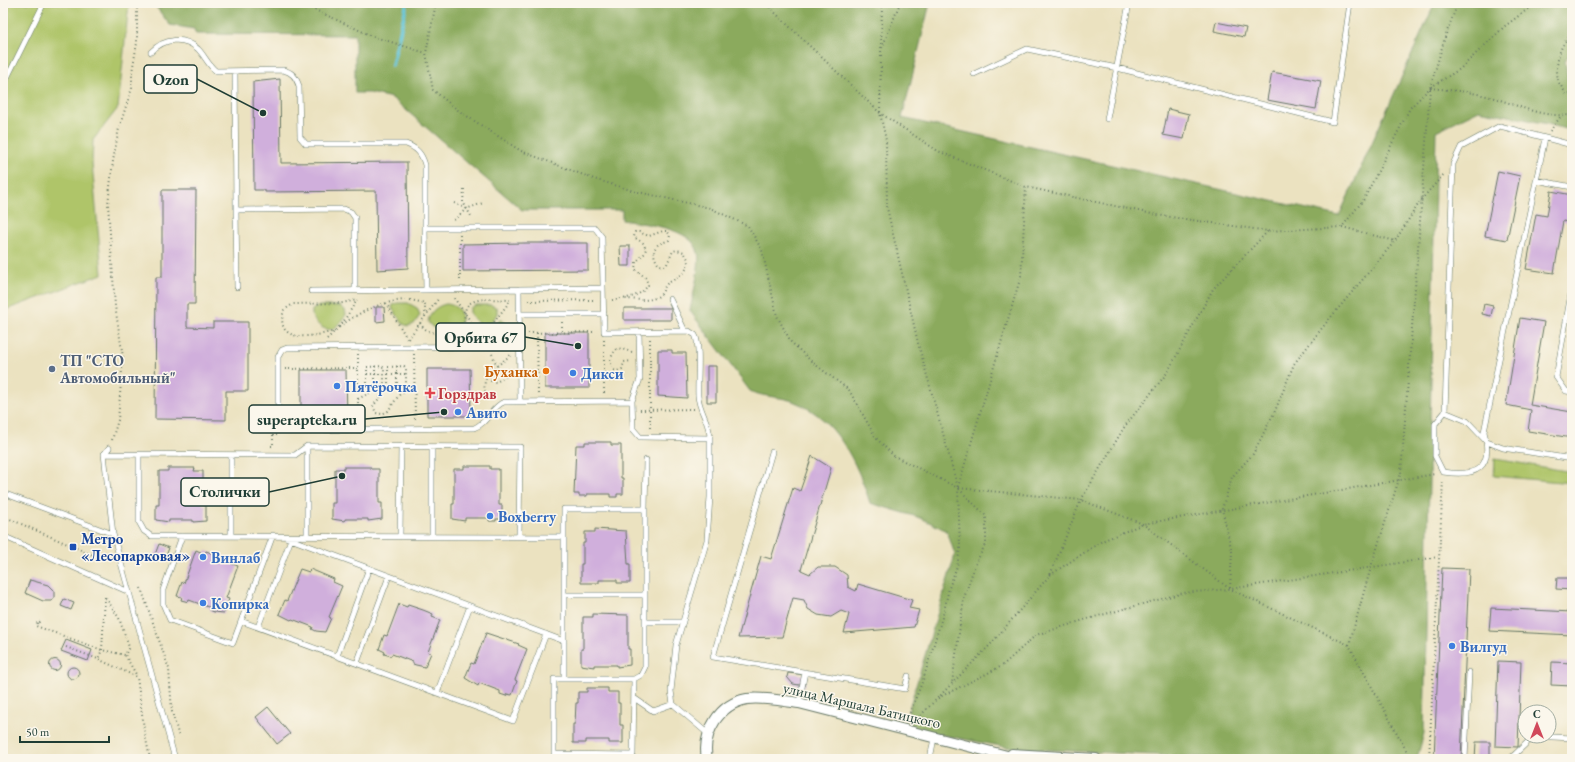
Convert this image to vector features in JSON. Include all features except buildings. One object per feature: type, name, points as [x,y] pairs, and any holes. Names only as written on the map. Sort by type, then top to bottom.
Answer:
[{"type":"street","name":"улица Маршала Батицкого","points":[[707,733],[717,718],[730,706],[746,699],[764,699],[799,703],[907,729],[934,738],[1019,759]]},
{"type":"street","points":[[707,733],[705,750],[707,759]]},
{"type":"street","name":"улица Маршала Батицкого","points":[[999,753],[1096,759]]},
{"type":"lane","points":[[3,86],[44,3]]},
{"type":"lane","points":[[1107,119],[1129,3]]},
{"type":"lane","points":[[974,74],[1027,49],[1117,68],[1332,122],[1350,3]]},
{"type":"lane","points":[[151,52],[162,43],[170,40],[187,42],[198,49],[210,67],[216,71],[283,70],[294,75],[299,86],[300,137],[306,144],[406,144],[415,148],[422,157],[425,165],[426,290]]},
{"type":"lane","points":[[235,71],[237,287]]},
{"type":"lane","points":[[1544,138],[1484,432],[1487,442],[1486,460],[1476,472],[1460,475],[1443,472],[1435,456],[1434,424],[1445,412],[1453,164],[1461,147],[1500,126],[1572,145]]},
{"type":"lane","points":[[1536,180],[1572,187]]},
{"type":"lane","points":[[236,210],[344,209],[351,212],[355,218],[358,290]]},
{"type":"lane","points":[[425,228],[595,228],[602,237],[604,332],[685,332],[692,333],[696,338],[698,396],[701,409],[709,428],[710,438],[710,497],[707,540],[676,645],[671,692],[673,704],[707,733]]},
{"type":"lane","points":[[311,290],[603,288]]},
{"type":"lane","points":[[1572,288],[1556,377],[1566,391],[1572,392]]},
{"type":"lane","points":[[519,289],[520,402]]},
{"type":"lane","points":[[670,300],[674,314],[685,332]]},
{"type":"lane","points":[[519,314],[604,314]]},
{"type":"lane","points":[[639,332],[639,385],[632,401],[632,430],[640,437],[710,438]]},
{"type":"lane","points":[[519,347],[287,348],[282,350],[278,357],[279,420],[287,430],[474,428],[486,421],[496,406],[504,402],[632,401]]},
{"type":"lane","points":[[1445,412],[1467,421],[1487,442],[1503,448],[1572,459]]},
{"type":"lane","points":[[104,454],[295,455],[307,446],[520,447],[519,536]]},
{"type":"lane","points":[[307,446],[307,536]]},
{"type":"lane","points":[[400,536],[401,446]]},
{"type":"lane","points":[[432,447],[432,536]]},
{"type":"lane","points":[[109,448],[104,454],[113,534],[175,759]]},
{"type":"lane","points":[[772,452],[713,657],[905,690],[908,676]]},
{"type":"lane","points":[[139,454],[139,522],[144,531],[152,536],[273,535],[564,537]]},
{"type":"lane","points":[[231,455],[231,536]]},
{"type":"lane","points":[[634,679],[633,755],[554,754],[554,679],[634,679],[641,675],[645,667],[646,460]]},
{"type":"lane","points":[[3,493],[113,534]]},
{"type":"lane","points":[[564,679],[564,509],[646,509]]},
{"type":"lane","points":[[182,536],[163,590],[163,604],[170,620],[233,643],[273,535]]},
{"type":"lane","points":[[3,536],[129,592]]},
{"type":"lane","points":[[282,536],[564,641]]},
{"type":"lane","points":[[258,627],[291,539]]},
{"type":"lane","points":[[337,656],[369,568]]},
{"type":"lane","points":[[357,663],[389,576]]},
{"type":"lane","points":[[564,595],[645,595]]},
{"type":"lane","points":[[437,693],[470,606]]},
{"type":"lane","points":[[241,621],[513,721],[546,634]]},
{"type":"lane","points":[[645,622],[683,622]]},
{"type":"lane","points":[[799,703],[805,672]]},
{"type":"lane","points":[[1465,759],[1469,672]]},
{"type":"lane","points":[[634,698],[653,711],[673,704]]},
{"type":"lane","points":[[1557,737],[1572,738]]},
{"type":"lane","points":[[930,759],[934,738]]},
{"type":"lane","points":[[1510,759],[1526,744]]},
{"type":"path","points":[[109,448],[118,420],[123,357],[115,306],[108,204],[113,161],[119,128],[132,88],[132,72],[138,43],[137,3]]},
{"type":"path","points":[[300,3],[372,36],[426,53]]},
{"type":"path","points":[[436,3],[426,53],[433,90],[459,111],[521,151],[587,176],[634,191],[710,208],[748,226],[762,250],[777,316],[791,342],[812,362],[849,390],[876,438],[894,456],[958,488],[986,516],[986,543],[975,565],[964,598],[952,683]]},
{"type":"path","points":[[766,3],[880,113],[938,151],[1026,187],[1156,215],[1268,231],[1342,226],[1395,241]]},
{"type":"path","points":[[770,3],[770,8]]},
{"type":"path","points":[[882,3],[880,113],[886,140],[887,208],[918,343],[958,488],[960,548],[958,566],[949,588],[944,611],[923,680],[910,712],[907,729]]},
{"type":"path","points":[[881,51],[900,3]]},
{"type":"path","points":[[1349,645],[1371,567],[1401,473],[1430,88],[1446,34],[1458,3]]},
{"type":"path","points":[[1342,226],[1364,199],[1410,108],[1430,88],[1460,68],[1505,26],[1536,3]]},
{"type":"path","points":[[1572,36],[1568,38],[1558,56],[1558,81],[1566,94],[1572,94]]},
{"type":"path","points":[[1430,88],[1482,95],[1529,111],[1561,116],[1572,115]]},
{"type":"path","points":[[1544,138],[1561,116]]},
{"type":"path","points":[[1230,589],[1232,552],[1222,509],[1232,477],[1253,454],[1275,411],[1294,364],[1326,323],[1395,241],[1421,200],[1453,164]]},
{"type":"path","points":[[958,488],[1021,276],[1026,187]]},
{"type":"path","points":[[464,189],[463,199],[470,216]]},
{"type":"path","points":[[454,203],[466,209]]},
{"type":"path","points":[[446,228],[466,209],[483,204]]},
{"type":"path","points":[[460,228],[460,289]]},
{"type":"path","points":[[519,301],[603,300],[624,298],[644,300],[655,298],[662,293],[666,284],[677,279],[685,272],[688,258],[684,252],[677,250],[673,251],[666,266],[659,265],[654,255],[657,246],[667,242],[670,238],[667,231],[649,236],[639,232],[634,234],[634,237],[643,243],[646,249],[644,254],[636,262],[635,269],[646,278],[648,285],[640,292],[624,298]]},
{"type":"path","points":[[1050,575],[1080,500],[1125,426],[1168,373],[1213,289],[1268,231]]},
{"type":"path","points":[[386,303],[408,339],[446,290],[482,338],[519,289]]},
{"type":"path","points":[[317,348],[339,327],[357,300],[358,290]]},
{"type":"path","points":[[335,331],[314,336],[293,335],[286,331],[283,326],[284,310],[293,304],[342,303],[357,300]]},
{"type":"path","points":[[339,327],[363,312],[386,303],[406,300],[422,301],[426,305],[425,317]]},
{"type":"path","points":[[420,323],[423,328],[429,332],[450,332],[462,326],[468,305],[474,301],[510,300]]},
{"type":"path","points":[[519,333],[604,332],[604,401]]},
{"type":"path","points":[[650,332],[650,438]]},
{"type":"path","points":[[537,333],[538,402]]},
{"type":"path","points":[[486,346],[496,359],[497,366]]},
{"type":"path","points":[[358,347],[358,429]]},
{"type":"path","points":[[414,347],[415,429]]},
{"type":"path","points":[[496,406],[484,389],[485,380],[497,366],[519,347]]},
{"type":"path","points":[[640,352],[628,352],[621,347],[618,348],[612,355],[611,362],[613,370],[617,371],[622,369],[625,362],[640,361]]},
{"type":"path","points":[[375,366],[375,387]]},
{"type":"path","points":[[367,387],[367,367],[375,366],[383,367],[384,387]]},
{"type":"path","points":[[388,387],[389,366],[405,366],[406,387]]},
{"type":"path","points":[[397,366],[397,387]]},
{"type":"path","points":[[278,369],[358,368]]},
{"type":"path","points":[[488,375],[491,381],[495,382],[519,371]]},
{"type":"path","points":[[366,374],[384,374]]},
{"type":"path","points":[[388,374],[406,374]]},
{"type":"path","points":[[358,387],[414,387]]},
{"type":"path","points":[[379,387],[382,395],[373,406],[375,411],[380,414],[388,411],[402,392],[414,387]]},
{"type":"path","points":[[358,399],[372,391],[379,390]]},
{"type":"path","points":[[632,410],[701,409]]},
{"type":"path","points":[[268,446],[273,446],[273,436],[287,436],[287,430]]},
{"type":"path","points":[[907,729],[990,645],[1050,575],[1102,541],[1143,524],[1222,509],[1443,472],[1429,759]]},
{"type":"path","points":[[958,488],[1080,500],[1143,524],[1230,589],[1349,645],[1411,759]]},
{"type":"path","points":[[3,516],[95,556],[97,563]]},
{"type":"path","points":[[935,700],[1002,666],[1036,635],[1087,619],[1183,593],[1230,589],[1438,557]]},
{"type":"path","points":[[141,588],[169,669],[172,712],[179,739]]},
{"type":"path","points":[[98,659],[102,650],[105,597],[119,618],[129,647],[125,655]]},
{"type":"path","points":[[40,622],[38,621],[36,626],[102,650],[125,655],[137,677],[144,729],[150,759]]},
{"type":"path","points":[[66,647],[98,659],[137,677]]},
{"type":"green space","points":[[3,3],[129,3],[118,108],[93,140],[92,163],[102,274],[3,311]]},
{"type":"green space","points":[[153,3],[930,3],[902,118],[1339,216],[1435,3],[1572,3],[1572,49],[1565,61],[1568,80],[1572,80],[1572,131],[1548,124],[1479,110],[1436,131],[1424,733],[1418,755],[1412,759],[1236,759],[1011,748],[915,730],[906,719],[955,555],[947,531],[921,518],[870,503],[852,458],[834,431],[823,419],[795,402],[761,395],[750,391],[690,311],[699,258],[694,244],[687,237],[666,228],[622,220],[622,210],[522,210],[392,98],[370,93],[355,93],[355,35],[196,34],[194,29],[170,25]]},
{"type":"green space","points":[[397,303],[408,303],[417,308],[420,315],[414,324],[408,326],[403,324],[392,308],[393,305]]},
{"type":"green space","points":[[446,304],[459,310],[461,316],[460,323],[452,328],[432,327],[428,322],[430,315],[437,308]]},
{"type":"green space","points":[[476,305],[491,305],[497,308],[497,314],[490,324],[479,324],[470,314],[470,308]]},
{"type":"green space","points":[[319,306],[340,306],[345,310],[346,315],[335,328],[324,329],[318,325],[312,316],[312,310]]},
{"type":"green space","points":[[501,319],[505,324],[504,333],[499,336],[491,336],[489,332]]},
{"type":"green space","points":[[1495,459],[1572,472],[1572,483],[1494,476]]},
{"type":"waterway","points":[[392,65],[407,3]]},
{"type":"place","name":"Ozon","points":[[263,113]]},
{"type":"place","name":"Орбита 67","points":[[578,346]]},
{"type":"place","name":"ТП \"СТО Автомобильный\"","points":[[52,369]]},
{"type":"place","name":"Буханка","points":[[546,371]]},
{"type":"place","name":"Дикси","points":[[573,373]]},
{"type":"place","name":"Пятёрочка","points":[[337,386]]},
{"type":"place","name":"Горздрав","points":[[430,393]]},
{"type":"place","name":"superapteka.ru","points":[[444,412]]},
{"type":"place","name":"Авито","points":[[458,412]]},
{"type":"place","name":"Столички","points":[[342,476]]},
{"type":"place","name":"Boxberry","points":[[490,516]]},
{"type":"place","name":"Метро «Лесопарковая»","points":[[73,547]]},
{"type":"place","name":"Винлаб","points":[[203,557]]},
{"type":"place","name":"Копирка","points":[[203,603]]},
{"type":"place","name":"Вилгуд","points":[[1452,646]]}]
